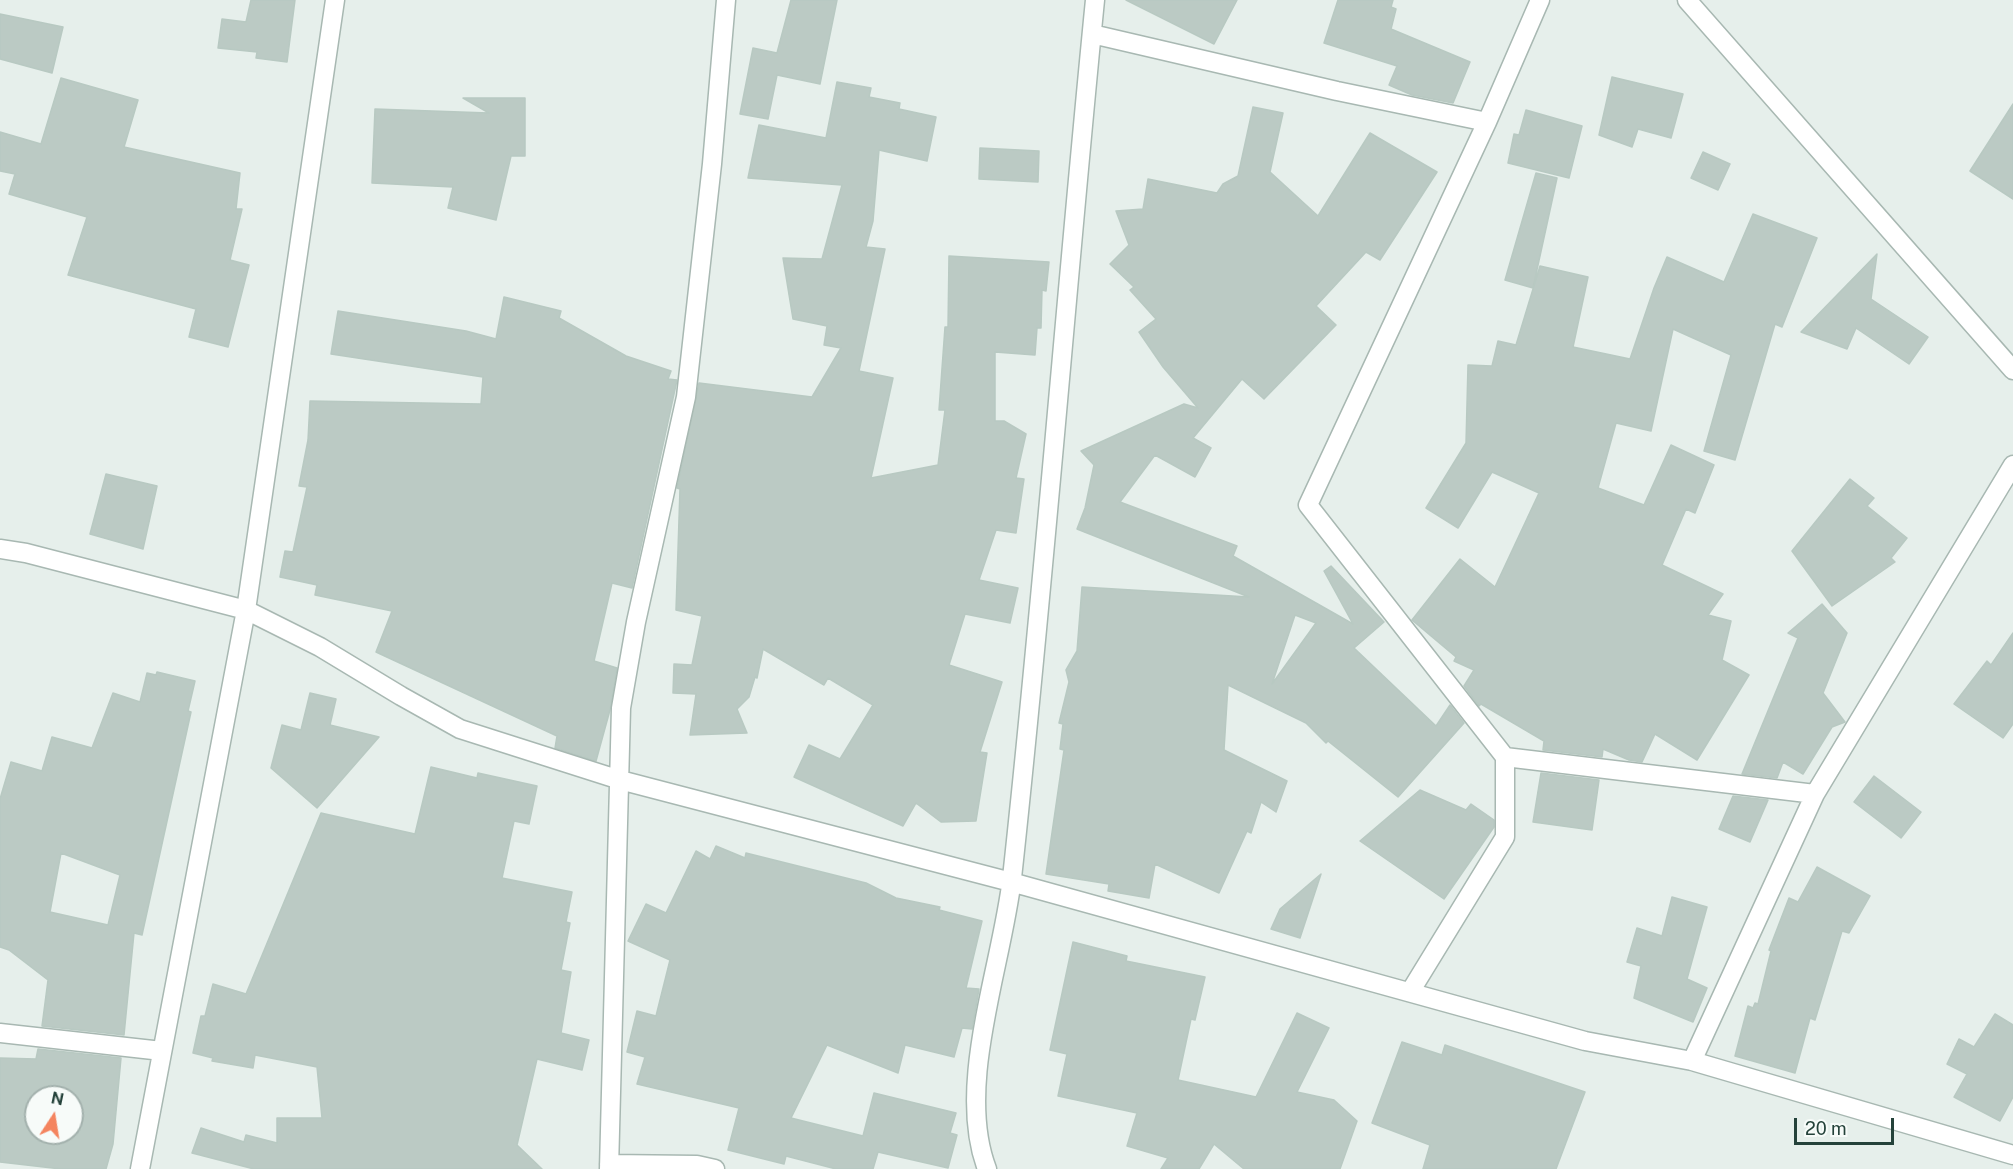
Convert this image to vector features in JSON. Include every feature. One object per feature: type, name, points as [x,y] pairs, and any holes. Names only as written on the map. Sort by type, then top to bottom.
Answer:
[{"type":"street","points":[[140,1169],[246,610],[335,0]]},
{"type":"street","points":[[716,1169],[697,1165],[609,1167],[621,708],[636,622],[686,397],[712,164],[726,0]]},
{"type":"street","points":[[987,1169],[979,1148],[976,1077],[1011,882],[1095,0]]},
{"type":"street","points":[[1410,992],[1505,837],[1505,757],[1308,505],[1487,122],[1540,0]]},
{"type":"street","points":[[1687,0],[2013,370]]},
{"type":"street","points":[[1092,34],[1337,91],[1487,122]]},
{"type":"street","points":[[1692,1061],[1815,794],[2013,465]]},
{"type":"street","points":[[0,549],[26,553],[246,610],[320,647],[400,696],[460,729],[620,780],[1011,882],[1586,1041],[1692,1061],[2013,1155]]},
{"type":"street","points":[[1505,757],[1815,794]]},
{"type":"street","points":[[0,1034],[162,1051]]},
{"type":"building","points":[[251,0],[295,0],[287,62],[256,58],[257,52],[218,48],[222,19],[246,22]]},
{"type":"building","points":[[791,0],[837,0],[820,84],[777,75],[768,119],[740,114],[753,48],[777,53]]},
{"type":"building","points":[[1126,0],[1237,0],[1214,44]]},
{"type":"building","points":[[1338,0],[1393,0],[1391,7],[1396,9],[1391,29],[1470,62],[1453,103],[1412,95],[1389,85],[1397,66],[1324,43]]},
{"type":"building","points":[[0,14],[63,27],[52,73],[0,59]]},
{"type":"building","points":[[1612,77],[1683,94],[1671,138],[1638,129],[1632,147],[1599,135]]},
{"type":"building","points":[[61,78],[138,100],[124,147],[240,173],[236,209],[242,209],[230,260],[249,265],[228,347],[189,337],[196,309],[68,275],[87,217],[9,194],[15,174],[0,171],[0,132],[41,144]]},
{"type":"building","points":[[837,82],[871,88],[869,97],[900,103],[899,109],[936,117],[927,161],[879,150],[873,221],[866,247],[885,249],[859,371],[893,378],[871,478],[938,465],[945,410],[939,410],[945,327],[948,327],[949,256],[1049,262],[1046,291],[1042,290],[1041,328],[1037,328],[1035,355],[995,352],[995,421],[1004,421],[1026,434],[1016,478],[1024,479],[1016,533],[996,530],[979,580],[1018,588],[1010,623],[965,614],[949,665],[1002,682],[980,752],[987,753],[976,821],[941,822],[916,803],[903,826],[794,777],[809,745],[840,759],[873,705],[828,678],[824,685],[763,649],[757,678],[755,677],[749,697],[737,709],[747,733],[690,735],[696,694],[673,693],[674,664],[692,665],[702,616],[676,610],[680,489],[677,488],[699,383],[812,397],[841,348],[824,345],[827,326],[793,319],[783,258],[822,259],[842,185],[748,178],[759,125],[826,138]]},
{"type":"building","points":[[463,98],[525,98],[525,156],[511,156],[496,220],[448,208],[453,187],[372,183],[375,109],[489,113]]},
{"type":"building","points":[[2013,104],[2013,199],[1970,171]]},
{"type":"building","points":[[1253,107],[1283,113],[1270,172],[1318,216],[1370,133],[1437,172],[1380,260],[1366,252],[1316,306],[1336,325],[1264,399],[1242,379],[1193,438],[1211,448],[1195,477],[1155,455],[1120,502],[1237,546],[1233,556],[1353,624],[1324,571],[1331,566],[1384,622],[1354,648],[1436,726],[1450,705],[1464,723],[1398,797],[1328,741],[1326,743],[1306,723],[1228,685],[1224,750],[1287,781],[1276,812],[1261,802],[1251,833],[1247,831],[1219,893],[1155,864],[1149,898],[1108,891],[1109,884],[1046,874],[1064,750],[1060,749],[1063,724],[1059,723],[1069,682],[1066,670],[1077,651],[1082,587],[1249,597],[1077,529],[1085,508],[1094,465],[1081,451],[1184,404],[1198,408],[1163,367],[1139,332],[1156,319],[1130,290],[1134,287],[1110,264],[1129,245],[1116,211],[1143,209],[1148,179],[1217,193],[1223,184],[1238,176]],"holes":[[[1295,615],[1316,623],[1272,684]]]},
{"type":"building","points":[[1526,110],[1582,126],[1569,178],[1508,163],[1514,134],[1519,135]]},
{"type":"building","points":[[980,148],[1039,151],[1038,182],[979,179]]},
{"type":"building","points":[[1703,152],[1730,164],[1718,190],[1691,178]]},
{"type":"building","points":[[1536,173],[1557,178],[1533,288],[1505,280]]},
{"type":"building","points":[[1753,214],[1817,238],[1782,327],[1775,324],[1735,460],[1704,451],[1731,355],[1673,329],[1651,431],[1616,423],[1598,488],[1644,505],[1671,445],[1714,465],[1695,513],[1686,509],[1662,565],[1723,594],[1708,615],[1731,621],[1722,660],[1749,675],[1697,760],[1655,734],[1642,762],[1629,760],[1603,749],[1602,757],[1543,750],[1544,741],[1481,704],[1479,706],[1464,686],[1474,670],[1454,661],[1456,657],[1412,620],[1460,559],[1495,587],[1539,493],[1492,472],[1458,528],[1426,508],[1466,443],[1468,365],[1492,366],[1498,341],[1516,345],[1540,266],[1588,277],[1573,347],[1630,359],[1667,257],[1724,282]]},
{"type":"building","points":[[1877,254],[1871,299],[1928,337],[1909,364],[1856,328],[1847,349],[1801,332]]},
{"type":"building","points":[[504,297],[561,311],[559,318],[626,356],[671,371],[668,379],[677,380],[632,588],[612,583],[594,661],[617,668],[610,710],[596,761],[555,748],[557,736],[376,652],[392,611],[315,595],[317,585],[280,577],[285,551],[293,552],[307,487],[299,486],[308,440],[310,401],[481,404],[483,377],[331,354],[338,311],[466,331],[496,339]]},
{"type":"building","points":[[106,474],[157,486],[143,549],[90,534]]},
{"type":"building","points":[[1850,479],[1874,498],[1867,506],[1907,538],[1891,558],[1895,562],[1832,606],[1792,551]]},
{"type":"building","points":[[1822,604],[1847,633],[1823,693],[1845,722],[1832,727],[1803,774],[1783,762],[1777,778],[1742,774],[1798,638],[1788,633]]},
{"type":"building","points":[[2013,633],[2013,724],[2003,738],[1954,704],[1987,661],[1991,665]]},
{"type":"building","points":[[157,672],[195,681],[188,711],[191,712],[142,935],[134,933],[124,1035],[42,1026],[48,980],[9,950],[0,947],[0,799],[11,762],[42,771],[52,737],[92,748],[113,693],[140,702],[147,673],[156,675]],"holes":[[[61,853],[120,875],[108,925],[50,912]]]},
{"type":"building","points":[[310,693],[336,699],[330,725],[379,737],[317,808],[271,768],[282,725],[301,730]]},
{"type":"building","points":[[431,767],[477,778],[478,773],[537,786],[529,824],[514,821],[502,878],[572,892],[566,922],[570,923],[561,970],[571,972],[561,1033],[589,1040],[582,1070],[537,1059],[517,1145],[542,1169],[254,1169],[192,1153],[201,1128],[244,1142],[246,1135],[277,1143],[277,1118],[322,1118],[317,1067],[255,1055],[253,1068],[212,1061],[213,1058],[193,1053],[201,1016],[205,1016],[213,984],[246,994],[321,813],[415,834]]},
{"type":"building","points":[[1541,773],[1599,780],[1592,830],[1533,822]]},
{"type":"building","points":[[1874,776],[1921,812],[1901,838],[1854,802]]},
{"type":"building","points":[[1420,790],[1466,810],[1471,804],[1494,820],[1494,827],[1444,899],[1360,841]]},
{"type":"building","points":[[1733,796],[1768,800],[1750,842],[1719,829]]},
{"type":"building","points":[[716,846],[745,858],[746,853],[866,883],[896,898],[940,907],[939,910],[982,921],[966,988],[979,989],[972,1029],[962,1028],[954,1057],[905,1045],[898,1073],[827,1045],[791,1118],[863,1136],[874,1093],[956,1113],[950,1133],[957,1135],[948,1168],[878,1152],[873,1169],[836,1169],[786,1156],[784,1164],[728,1150],[739,1108],[637,1084],[645,1057],[627,1052],[637,1011],[656,1016],[670,960],[628,941],[646,904],[666,913],[696,851],[710,859]]},
{"type":"building","points":[[1817,867],[1870,896],[1849,933],[1842,931],[1815,1020],[1810,1018],[1795,1073],[1735,1056],[1748,1006],[1753,1008],[1755,1003],[1758,1004],[1771,951],[1769,950],[1789,898],[1798,902]]},
{"type":"building","points":[[1321,874],[1300,938],[1271,929],[1280,909]]},
{"type":"building","points":[[1672,897],[1707,907],[1687,979],[1707,988],[1693,1022],[1634,998],[1641,966],[1627,962],[1637,928],[1662,936]]},
{"type":"building","points":[[1073,942],[1127,956],[1126,961],[1205,977],[1195,1020],[1191,1019],[1178,1080],[1256,1097],[1297,1013],[1329,1028],[1297,1092],[1334,1100],[1357,1121],[1340,1169],[1244,1169],[1214,1144],[1199,1169],[1161,1169],[1168,1158],[1127,1146],[1137,1113],[1058,1096],[1067,1054],[1050,1050]]},
{"type":"building","points":[[1995,1014],[2013,1025],[2013,1097],[2000,1121],[1954,1097],[1967,1074],[1947,1064],[1959,1039],[1974,1047]]},
{"type":"building","points":[[1402,1042],[1442,1055],[1445,1045],[1585,1092],[1556,1169],[1423,1169],[1430,1145],[1372,1123]]},
{"type":"building","points":[[38,1049],[121,1058],[113,1144],[106,1169],[61,1169],[0,1162],[0,1058],[36,1059]]}]
